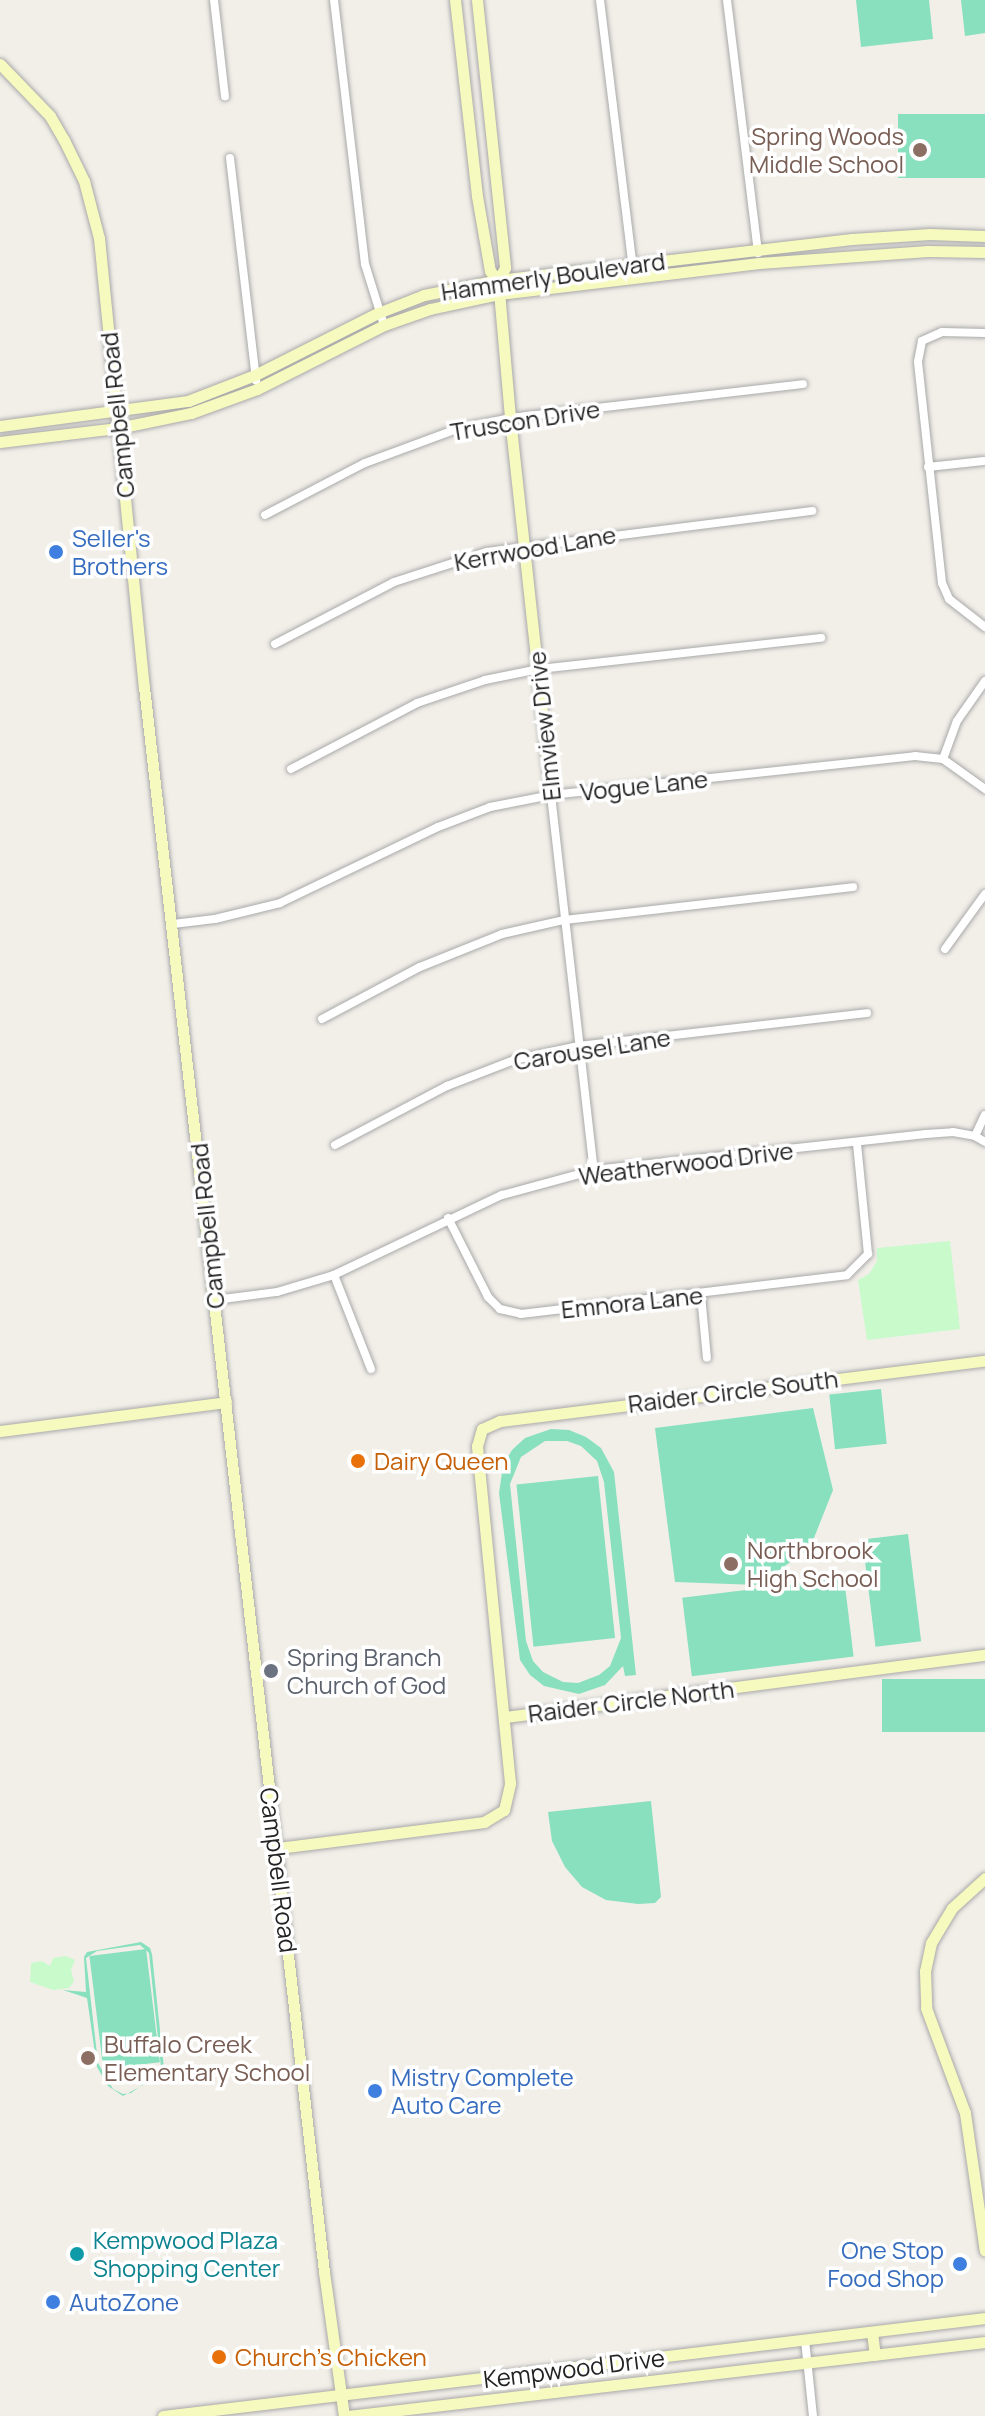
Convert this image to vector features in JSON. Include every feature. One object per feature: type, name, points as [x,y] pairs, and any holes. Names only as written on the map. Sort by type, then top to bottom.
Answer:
[{"type":"street","points":[[214,0],[225,96]]},
{"type":"street","points":[[334,0],[365,264],[384,325]]},
{"type":"street","name":"Elmview Drive","points":[[455,0],[477,196],[490,271],[498,280]]},
{"type":"street","name":"Elmview Drive","points":[[477,0],[505,268],[498,280],[510,418],[594,1170]]},
{"type":"street","points":[[600,0],[633,271]]},
{"type":"street","points":[[727,0],[759,263]]},
{"type":"street","name":"Campbell Road","points":[[0,64],[50,116],[75,163],[93,207],[144,687],[341,2394],[346,2416]]},
{"type":"street","points":[[230,158],[257,389]]},
{"type":"street","name":"Hammerly Boulevard","points":[[0,442],[118,428],[191,413],[257,389],[384,325],[430,309],[499,294],[758,249],[930,234],[985,236]]},
{"type":"street","points":[[852,239],[853,255]]},
{"type":"street","name":"Hammerly Boulevard","points":[[0,426],[117,413],[188,401],[255,375],[378,313],[424,295],[498,280],[853,255],[985,252]]},
{"type":"street","points":[[985,333],[942,332],[922,341],[918,362],[942,583],[949,599],[985,627]]},
{"type":"street","name":"Truscon Drive","points":[[265,515],[392,451],[457,429],[510,418],[803,384]]},
{"type":"street","points":[[928,467],[984,461]]},
{"type":"street","name":"Kerrwood Lane","points":[[275,644],[424,570],[525,545],[812,511]]},
{"type":"street","points":[[291,769],[417,703],[485,680],[539,669],[821,638]]},
{"type":"street","points":[[985,681],[957,721],[943,759],[985,789]]},
{"type":"street","name":"Vogue Lane","points":[[173,924],[249,912],[280,903],[438,827],[490,807],[551,795],[891,757],[943,759]]},
{"type":"street","points":[[322,1019],[420,967],[502,934],[564,920],[853,887]]},
{"type":"street","points":[[945,949],[985,894]]},
{"type":"street","name":"Carousel Lane","points":[[335,1145],[447,1086],[514,1060],[578,1046],[867,1013]]},
{"type":"street","points":[[975,1136],[985,1115]]},
{"type":"street","name":"Weatherwood Drive","points":[[215,1300],[277,1292],[334,1275],[448,1218],[502,1195],[594,1170],[953,1132],[975,1136],[985,1142]]},
{"type":"street","name":"Emnora Lane","points":[[448,1218],[488,1297],[500,1309],[521,1314],[701,1295],[847,1275],[868,1254],[857,1143]]},
{"type":"street","points":[[334,1275],[371,1369]]},
{"type":"street","points":[[701,1295],[707,1358]]},
{"type":"street","name":"Raider Circle South","points":[[505,1717],[477,1446],[482,1429],[516,1419],[985,1361]]},
{"type":"street","points":[[0,1431],[226,1402]]},
{"type":"street","name":"Raider Circle North","points":[[278,1848],[484,1822],[504,1810],[510,1783],[505,1717],[985,1655]]},
{"type":"street","points":[[985,1878],[952,1908],[931,1943],[925,1971],[926,2008],[965,2113],[985,2251]]},
{"type":"street","name":"Kempwood Drive","points":[[163,2416],[202,2414],[341,2394],[985,2318]]},
{"type":"street","points":[[872,2332],[875,2355]]},
{"type":"street","points":[[805,2340],[813,2416]]},
{"type":"street","name":"Kempwood Drive","points":[[346,2416],[985,2342]]},
{"type":"street","points":[[623,2363],[623,2384]]},
{"type":"street","points":[[502,2377],[512,2397]]},
{"type":"green space","points":[[856,0],[929,0],[933,39],[861,47]]},
{"type":"green space","points":[[961,0],[985,0],[985,33],[965,36]]},
{"type":"green space","points":[[898,114],[985,114],[985,178],[898,178]]},
{"type":"green space","points":[[950,1241],[960,1329],[867,1340],[858,1280],[869,1274],[877,1261],[877,1248]]},
{"type":"green space","points":[[881,1389],[887,1444],[835,1449],[829,1394]]},
{"type":"green space","points":[[813,1408],[833,1490],[810,1548],[758,1585],[675,1582],[655,1428]]},
{"type":"green space","points":[[551,1429],[569,1430],[601,1448],[614,1472],[636,1675],[625,1676],[623,1666],[605,1685],[579,1694],[544,1686],[530,1675],[520,1660],[499,1493],[503,1466],[512,1450],[525,1438]],"holes":[[[545,1441],[567,1441],[581,1446],[597,1461],[604,1482],[621,1638],[610,1666],[599,1675],[578,1683],[563,1682],[543,1672],[533,1661],[526,1641],[510,1484],[521,1457]]]},
{"type":"green space","points":[[598,1476],[615,1638],[533,1647],[516,1485]]},
{"type":"green space","points":[[908,1534],[921,1641],[876,1647],[862,1540]]},
{"type":"green space","points":[[844,1578],[854,1656],[692,1676],[682,1598]]},
{"type":"green space","points":[[882,1679],[985,1679],[985,1732],[882,1732]]},
{"type":"green space","points":[[651,1801],[661,1897],[655,1903],[638,1904],[606,1900],[582,1887],[565,1867],[552,1841],[548,1812]]},
{"type":"green space","points":[[141,1942],[150,1948],[152,1954],[164,2068],[154,2079],[139,2087],[161,2067],[149,1953],[140,1945],[97,1951],[86,1958],[98,2063],[113,2089],[128,2093],[123,2096],[108,2086],[97,2067],[87,1998],[63,1990],[86,1992],[84,1957],[87,1952]]},
{"type":"green space","points":[[146,1949],[160,2062],[103,2069],[89,1956]]},
{"type":"green space","points":[[66,1956],[75,1960],[71,1970],[74,1981],[69,1988],[53,1990],[30,1982],[31,1963],[42,1961],[50,1966],[53,1958]]},
{"type":"place","name":"Spring Woods Middle School","points":[[920,150]]},
{"type":"place","name":"Seller's Brothers","points":[[56,552]]},
{"type":"place","name":"Dairy Queen","points":[[358,1461]]},
{"type":"place","name":"Northbrook High School","points":[[731,1564]]},
{"type":"place","name":"Spring Branch Church of God","points":[[271,1671]]},
{"type":"place","name":"Buffalo Creek Elementary School","points":[[88,2058]]},
{"type":"place","name":"Mistry Complete Auto Care","points":[[375,2091]]},
{"type":"place","name":"Kempwood Plaza Shopping Center","points":[[77,2254]]},
{"type":"place","name":"One Stop Food Shop","points":[[960,2264]]},
{"type":"place","name":"AutoZone","points":[[53,2302]]},
{"type":"place","name":"Church's Chicken","points":[[219,2357]]}]
